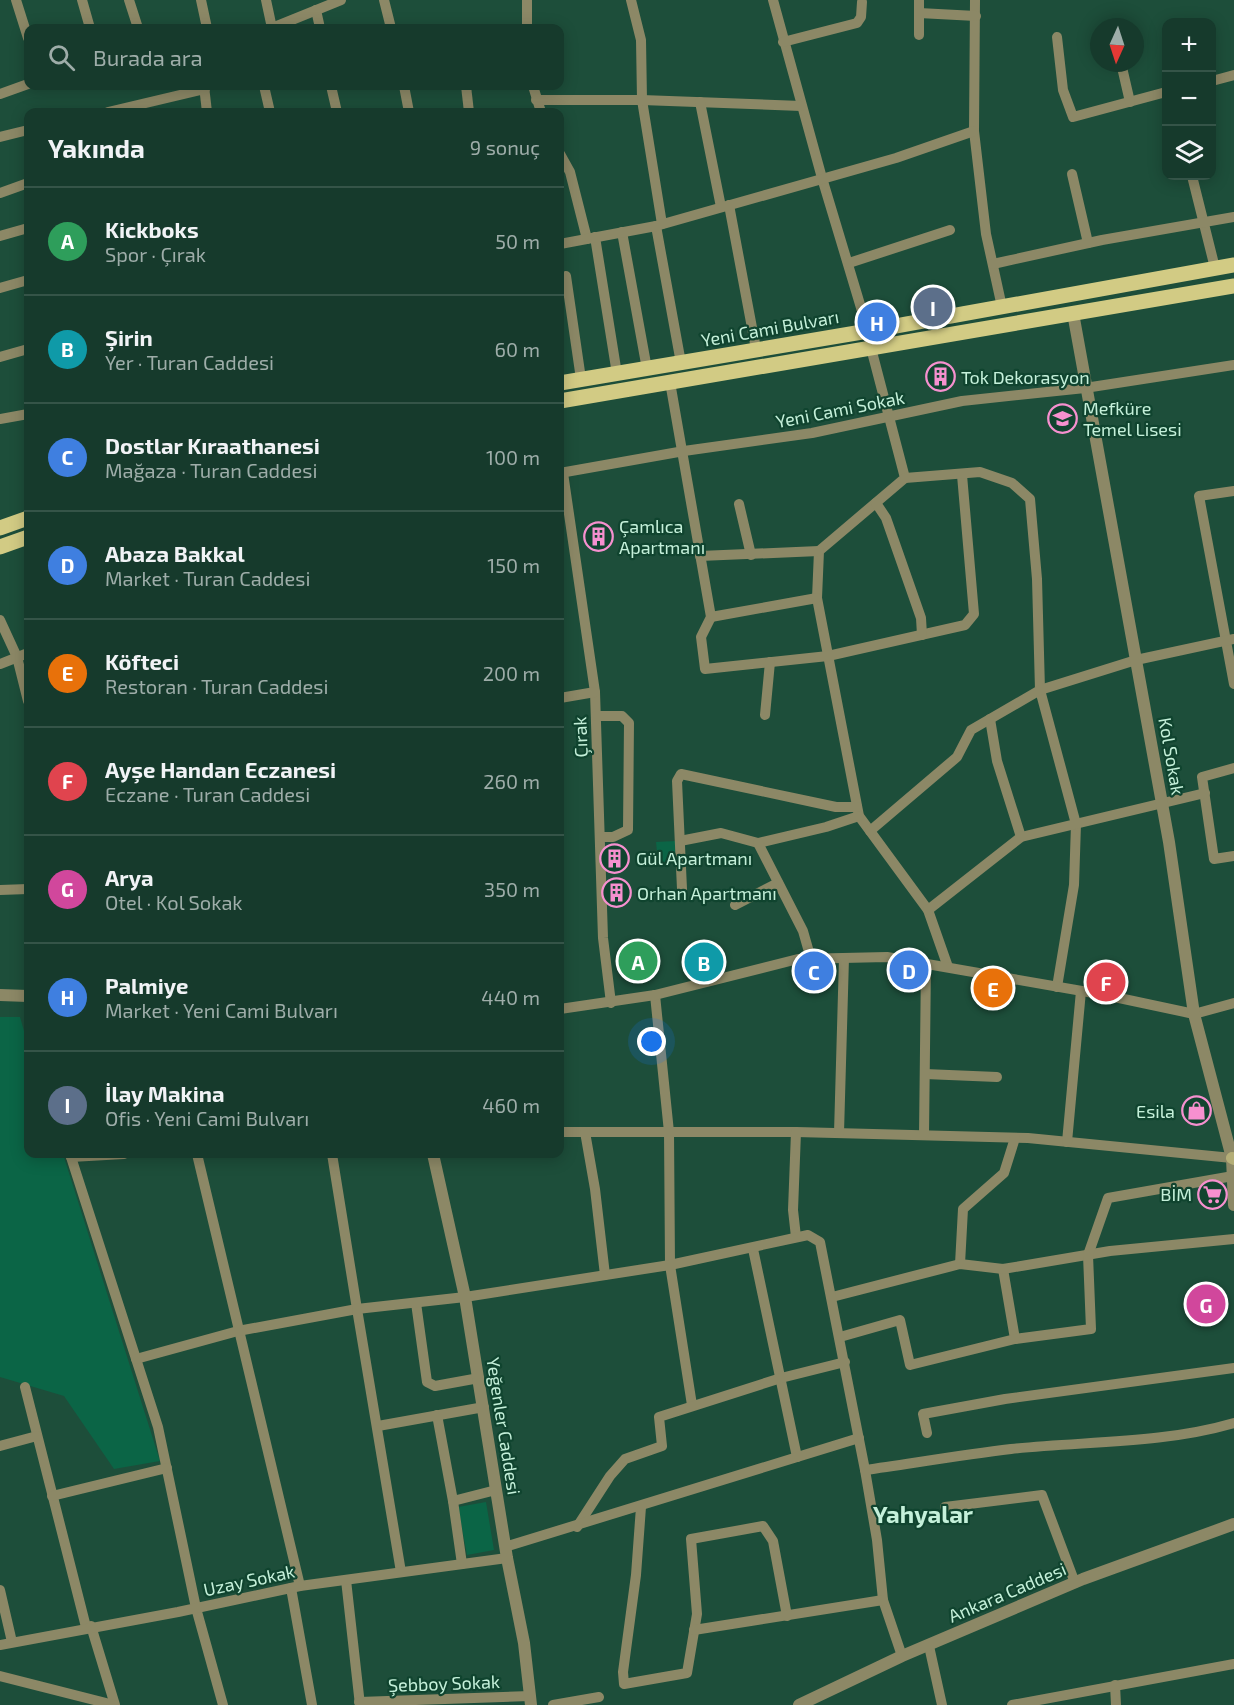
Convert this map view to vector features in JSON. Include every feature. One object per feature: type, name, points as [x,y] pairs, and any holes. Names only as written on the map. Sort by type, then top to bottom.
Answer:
[{"type":"main road","name":"Yeni Cami Bulvarı","points":[[564,382],[868,331],[1234,265]]},
{"type":"main road","name":"Yeni Cami Bulvarı","points":[[564,400],[1234,286]]},
{"type":"main road","points":[[0,528],[24,519]]},
{"type":"main road","points":[[0,547],[24,538]]},
{"type":"street","points":[[16,0],[24,25]]},
{"type":"street","points":[[82,0],[89,24]]},
{"type":"street","points":[[129,0],[137,24]]},
{"type":"street","points":[[201,0],[206,24]]},
{"type":"street","points":[[266,0],[271,24]]},
{"type":"street","points":[[384,0],[390,24]]},
{"type":"street","points":[[527,0],[527,24]]},
{"type":"street","points":[[631,0],[641,40],[642,100],[681,363]]},
{"type":"street","points":[[773,0],[801,106],[868,331]]},
{"type":"street","points":[[919,0],[919,36]]},
{"type":"street","points":[[975,0],[974,131],[986,234],[1002,307]]},
{"type":"street","points":[[282,24],[336,1]]},
{"type":"street","points":[[783,42],[857,23],[861,17],[862,2]]},
{"type":"street","points":[[316,10],[319,24]]},
{"type":"street","points":[[919,13],[976,16]]},
{"type":"street","points":[[1056,37],[1063,90],[1073,117],[1162,93]]},
{"type":"street","points":[[1122,72],[1130,102]]},
{"type":"street","points":[[1216,80],[1234,75]]},
{"type":"street","points":[[0,94],[24,85]]},
{"type":"street","points":[[123,108],[192,90]]},
{"type":"street","points":[[204,90],[207,108]]},
{"type":"street","points":[[265,90],[269,108]]},
{"type":"street","points":[[332,90],[336,108]]},
{"type":"street","points":[[405,90],[409,108]]},
{"type":"street","points":[[466,90],[469,108]]},
{"type":"street","points":[[534,90],[539,108]]},
{"type":"street","points":[[536,100],[642,100],[801,106]]},
{"type":"street","points":[[700,102],[756,349]]},
{"type":"street","points":[[0,137],[24,131]]},
{"type":"street","points":[[564,243],[659,225],[896,158],[974,131]]},
{"type":"street","points":[[564,161],[570,172],[591,238],[617,374]]},
{"type":"street","points":[[1072,174],[1088,243]]},
{"type":"street","points":[[1193,180],[1215,268]]},
{"type":"street","points":[[0,193],[24,184]]},
{"type":"street","points":[[993,264],[1088,243],[1234,217]]},
{"type":"street","points":[[0,236],[24,229]]},
{"type":"street","points":[[849,263],[950,230]]},
{"type":"street","points":[[622,232],[647,369]]},
{"type":"street","points":[[566,276],[581,379]]},
{"type":"street","points":[[0,288],[24,281]]},
{"type":"street","name":"Kol Sokak","points":[[1073,313],[1162,803],[1194,1014],[1233,1158],[1234,1205]]},
{"type":"street","points":[[871,348],[905,478]]},
{"type":"street","points":[[0,357],[24,350]]},
{"type":"street","name":"Yeni Cami Sokak","points":[[564,472],[684,451],[812,433],[962,401],[1085,388],[1234,365]]},
{"type":"street","points":[[670,382],[684,451],[711,618],[701,637],[705,669],[828,656],[964,625],[974,614],[962,475]]},
{"type":"street","points":[[0,419],[24,415]]},
{"type":"street","points":[[700,556],[819,551],[905,478],[980,472],[1012,483],[1030,499],[1037,579],[1040,690],[1077,824],[1074,885],[1057,987]]},
{"type":"street","points":[[1234,490],[1200,496],[1230,640],[1234,684]]},
{"type":"street","name":"Çırak","points":[[564,492],[595,692],[603,938],[611,1003]]},
{"type":"street","points":[[876,502],[886,518],[921,618],[922,635]]},
{"type":"street","points":[[739,504],[751,555]]},
{"type":"street","points":[[819,551],[817,598],[858,811],[928,910],[948,967]]},
{"type":"street","points":[[711,618],[817,598]]},
{"type":"street","points":[[0,620],[17,657],[24,685]]},
{"type":"street","points":[[870,831],[957,757],[971,730],[1040,690],[1136,660],[1230,640]]},
{"type":"street","points":[[0,664],[24,654]]},
{"type":"street","points":[[765,715],[770,662]]},
{"type":"street","points":[[564,697],[595,692]]},
{"type":"street","points":[[596,716],[622,716],[629,723],[628,830],[613,837],[600,837]]},
{"type":"street","points":[[990,719],[997,761],[1021,837]]},
{"type":"street","points":[[1234,768],[1202,777],[1214,859],[1234,856]]},
{"type":"street","points":[[682,889],[677,781],[681,774],[858,811]]},
{"type":"street","points":[[928,910],[1021,837],[1204,793]]},
{"type":"street","points":[[680,841],[721,833],[758,843],[826,827],[858,811]]},
{"type":"street","points":[[758,843],[803,931],[811,959]]},
{"type":"street","points":[[735,905],[778,883]]},
{"type":"street","points":[[0,890],[24,889]]},
{"type":"street","points":[[564,1009],[655,995],[798,959],[887,957],[1081,991],[1194,1014],[1234,1003]]},
{"type":"street","points":[[839,1133],[844,958]]},
{"type":"street","points":[[924,1136],[926,963]]},
{"type":"street","points":[[1067,1142],[1081,991]]},
{"type":"street","points":[[0,995],[24,996]]},
{"type":"street","points":[[655,995],[669,1132],[670,1265],[692,1405]]},
{"type":"street","points":[[925,1074],[997,1077]]},
{"type":"street","points":[[564,1132],[796,1132],[1015,1138],[1233,1158]]},
{"type":"street","points":[[585,1132],[595,1189],[605,1275]]},
{"type":"street","points":[[796,1132],[793,1210],[796,1237]]},
{"type":"street","points":[[960,1264],[963,1209],[1004,1173],[1015,1138]]},
{"type":"street","points":[[72,1158],[136,1359],[167,1468],[196,1608],[223,1705]]},
{"type":"street","points":[[198,1158],[295,1587],[312,1705]]},
{"type":"street","points":[[333,1158],[401,1572]]},
{"type":"street","name":"Yeğenler Caddesi","points":[[434,1158],[465,1297],[506,1552],[524,1643],[531,1700]]},
{"type":"street","points":[[840,1337],[900,1320],[910,1365],[1015,1339],[1090,1329],[1088,1255],[1108,1198],[1233,1176]]},
{"type":"street","points":[[136,1359],[238,1331],[357,1309],[465,1297],[670,1265],[753,1249],[808,1235],[820,1242],[865,1470],[877,1540],[882,1599],[902,1656]]},
{"type":"street","points":[[832,1297],[960,1264],[1003,1269],[1088,1255],[1234,1239]]},
{"type":"street","points":[[753,1249],[797,1457]]},
{"type":"street","points":[[1003,1269],[1015,1339]]},
{"type":"street","points":[[416,1303],[427,1382],[435,1386],[479,1378]]},
{"type":"street","points":[[577,1527],[610,1476],[625,1459],[662,1446],[659,1418],[692,1405],[781,1378],[845,1362]]},
{"type":"street","points":[[927,1433],[923,1414],[1005,1399],[1234,1368]]},
{"type":"street","points":[[25,1387],[88,1627],[114,1705]]},
{"type":"street","points":[[378,1426],[484,1407]]},
{"type":"street","points":[[437,1415],[462,1564]]},
{"type":"street","points":[[865,1470],[1011,1449],[1142,1439],[1212,1429],[1234,1423]]},
{"type":"street","points":[[0,1446],[37,1436]]},
{"type":"street","name":"Uzay Sokak","points":[[0,1645],[295,1587],[462,1564],[506,1552],[577,1527],[859,1438]]},
{"type":"street","points":[[52,1496],[167,1468]]},
{"type":"street","points":[[453,1502],[496,1490]]},
{"type":"street","points":[[945,1507],[1042,1495],[1075,1583]]},
{"type":"street","points":[[641,1507],[636,1575],[623,1672],[624,1684],[687,1673],[697,1614],[691,1539],[763,1526],[773,1542],[786,1616]]},
{"type":"street","name":"Ankara Caddesi","points":[[799,1705],[902,1656],[1075,1583],[1234,1524]]},
{"type":"street","points":[[346,1580],[360,1703]]},
{"type":"street","points":[[0,1590],[12,1642]]},
{"type":"street","points":[[694,1630],[882,1599]]},
{"type":"street","points":[[929,1646],[942,1705]]},
{"type":"street","points":[[1012,1705],[1234,1664]]},
{"type":"street","points":[[0,1676],[114,1705]]},
{"type":"street","points":[[1115,1685],[1116,1705]]},
{"type":"street","points":[[553,1705],[598,1698]]},
{"type":"street","name":"Şebboy Sokak","points":[[360,1703],[531,1700]]},
{"type":"green space","points":[[675,841],[676,862],[658,862],[656,842]]},
{"type":"green space","points":[[0,1017],[20,1017],[24,1031],[24,1158],[64,1158],[160,1461],[114,1469],[64,1396],[0,1377]]},
{"type":"green space","points":[[486,1502],[494,1550],[467,1555],[458,1507]]},
{"type":"place","name":"İlay Makina","points":[[933,307]]},
{"type":"place","name":"Palmiye","points":[[877,322]]},
{"type":"place","name":"Tok Dekorasyon","points":[[940,377]]},
{"type":"place","name":"Mefküre Temel Lisesi","points":[[1062,418]]},
{"type":"place","name":"Çamlıca Apartmanı","points":[[598,536]]},
{"type":"place","name":"Gül Apartmanı","points":[[615,858]]},
{"type":"place","name":"Orhan Apartmanı","points":[[616,893]]},
{"type":"place","name":"Kickboks","points":[[638,961]]},
{"type":"place","name":"Şirin","points":[[704,962]]},
{"type":"place","name":"Abaza Bakkal","points":[[909,970]]},
{"type":"place","name":"Dostlar Kıraathanesi","points":[[814,971]]},
{"type":"place","name":"Ayşe Handan Eczanesi","points":[[1106,982]]},
{"type":"place","name":"Köfteci","points":[[993,988]]},
{"type":"place","name":"Esila","points":[[1196,1111]]},
{"type":"place","name":"BİM","points":[[1213,1194]]},
{"type":"place","name":"Arya","points":[[1206,1304]]},
{"type":"district","name":"Yahyalar","points":[[923,1513]]}]
